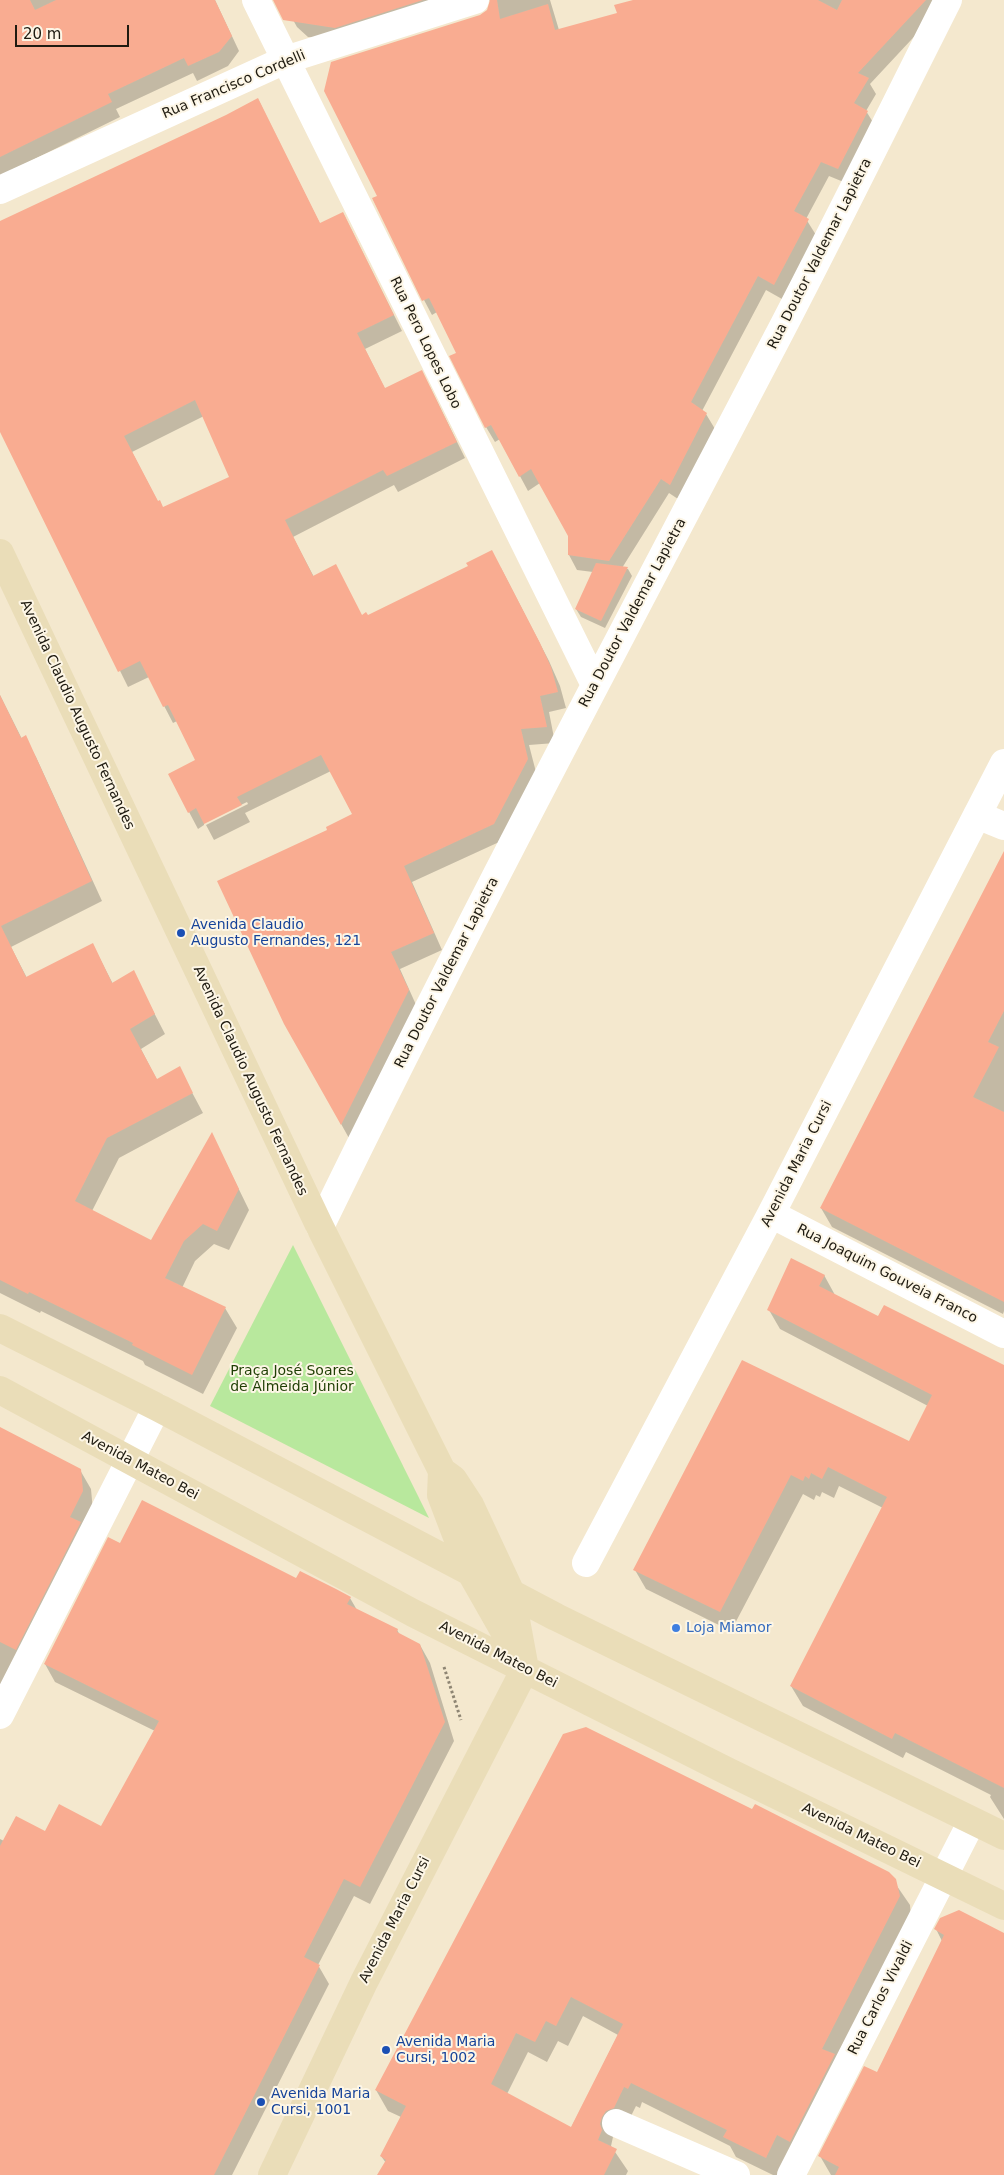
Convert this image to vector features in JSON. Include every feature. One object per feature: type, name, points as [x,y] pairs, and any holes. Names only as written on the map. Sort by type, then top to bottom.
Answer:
[{"type":"main road","name":"Avenida Claudio Augusto Fernandes","points":[[0,553],[320,1227],[442,1471],[441,1495],[470,1571],[526,1668]]},
{"type":"main road","points":[[0,1328],[157,1407],[620,1650],[1004,1836]]},
{"type":"main road","name":"Avenida Mateo Bei","points":[[0,1390],[430,1621],[727,1771],[1004,1906]]},
{"type":"main road","name":"Avenida Claudio Augusto Fernandes","points":[[442,1471],[453,1478],[470,1504],[511,1593],[526,1668]]},
{"type":"main road","name":"Avenida Maria Cursi","points":[[272,2175],[364,1982],[474,1765],[526,1668]]},
{"type":"street","name":"Rua Pero Lopes Lobo","points":[[256,0],[595,685]]},
{"type":"street","name":"Rua Francisco Cordelli","points":[[0,190],[285,60],[475,0]]},
{"type":"street","name":"Rua Doutor Valdemar Lapietra","points":[[320,1227],[368,1127],[595,685],[777,337],[948,0]]},
{"type":"street","name":"Avenida Maria Cursi","points":[[586,1563],[771,1214],[1004,763]]},
{"type":"street","points":[[978,815],[1004,826]]},
{"type":"street","name":"Rua Joaquim Gouveia Franco","points":[[771,1214],[1004,1334]]},
{"type":"street","points":[[0,1715],[157,1407]]},
{"type":"street","name":"Rua Carlos Vivaldi","points":[[791,2175],[972,1820]]},
{"type":"street","points":[[616,2123],[736,2175]]},
{"type":"path","points":[[430,1621],[474,1765]]},
{"type":"green space","name":"Praça José Soares de Almeida Júnior","points":[[293,1245],[429,1518],[210,1406]]},
{"type":"building","points":[[0,0],[30,0],[35,10],[56,0],[215,0],[232,36],[219,52],[188,66],[184,58],[108,94],[112,102],[0,157]]},
{"type":"building","points":[[273,0],[423,0],[335,28],[283,20]]},
{"type":"building","points":[[490,0],[497,0],[500,19],[548,4],[555,30],[617,13],[614,5],[633,0],[818,0],[837,10],[842,0],[926,0],[858,73],[869,78],[854,103],[868,111],[838,169],[821,162],[794,211],[809,219],[774,285],[758,276],[691,402],[707,413],[670,485],[661,479],[609,561],[568,555],[568,536],[531,469],[519,477],[491,425],[485,428],[449,356],[456,353],[429,298],[422,301],[372,198],[377,196],[324,91],[331,62],[480,15],[487,10]]},
{"type":"building","points":[[258,98],[320,223],[343,212],[394,315],[357,333],[385,388],[422,370],[457,442],[387,476],[383,470],[285,520],[313,576],[336,564],[362,615],[366,612],[368,615],[468,566],[466,563],[492,550],[540,643],[551,667],[558,692],[540,696],[547,727],[521,729],[528,759],[494,824],[404,866],[434,933],[391,952],[409,990],[341,1125],[284,1024],[217,881],[327,830],[326,827],[352,814],[321,755],[237,797],[242,805],[204,824],[196,808],[188,813],[168,774],[195,760],[168,705],[163,707],[140,661],[118,672],[0,432],[0,221],[226,115]],"holes":[[[195,400],[229,477],[163,507],[124,436]]]},
{"type":"building","points":[[596,563],[628,567],[601,621],[575,609]]},
{"type":"building","points":[[0,695],[21,738],[26,735],[92,881],[1,926],[26,977],[93,943],[112,983],[134,970],[155,1014],[130,1029],[157,1079],[180,1066],[193,1093],[107,1138],[75,1201],[151,1240],[212,1132],[239,1189],[217,1231],[203,1224],[184,1241],[165,1278],[226,1307],[192,1375],[132,1345],[133,1343],[29,1292],[28,1294],[0,1280]]},
{"type":"building","points":[[1004,851],[1004,1011],[988,1042],[999,1047],[973,1097],[1004,1112],[1004,1302],[820,1208]]},
{"type":"building","points":[[791,1258],[825,1275],[819,1286],[878,1316],[884,1305],[1004,1365],[1004,1788],[895,1733],[892,1739],[790,1686],[887,1497],[828,1467],[822,1479],[811,1473],[809,1479],[805,1476],[803,1481],[791,1475],[720,1612],[633,1570],[742,1360],[909,1441],[932,1395],[767,1310]]},
{"type":"building","points":[[0,1427],[81,1469],[83,1491],[70,1517],[81,1522],[16,1650],[0,1642]]},
{"type":"building","points":[[142,1500],[296,1578],[300,1571],[336,1589],[351,1597],[347,1604],[398,1629],[397,1632],[420,1644],[445,1722],[360,1887],[344,1879],[304,1957],[320,1965],[214,2175],[0,2175],[0,1846],[16,1816],[45,1831],[59,1804],[101,1826],[159,1721],[44,1664],[108,1537],[120,1543]]},
{"type":"building","points":[[586,1727],[752,1809],[755,1804],[889,1872],[896,1879],[900,1896],[822,2049],[835,2054],[790,2142],[777,2135],[766,2158],[723,2137],[727,2130],[631,2083],[628,2089],[624,2087],[614,2108],[606,2111],[602,2117],[600,2124],[602,2130],[598,2140],[617,2149],[604,2175],[377,2175],[386,2160],[380,2156],[406,2106],[375,2090],[563,1734]],"holes":[[[571,1997],[623,2024],[571,2127],[491,2084],[516,2033],[535,2042],[546,2021],[556,2026]]]},
{"type":"building","points":[[959,1910],[1004,1933],[1004,2175],[835,2175],[839,2167],[818,2156],[864,2066],[877,2072],[944,1935],[934,1929],[940,1918]]},
{"type":"place","name":"Avenida Claudio Augusto Fernandes, 121","points":[[181,933]]},
{"type":"place","name":"Loja Miamor","points":[[676,1628]]},
{"type":"place","name":"Avenida Maria Cursi, 1002","points":[[386,2050]]},
{"type":"place","name":"Avenida Maria Cursi, 1001","points":[[261,2102]]}]
